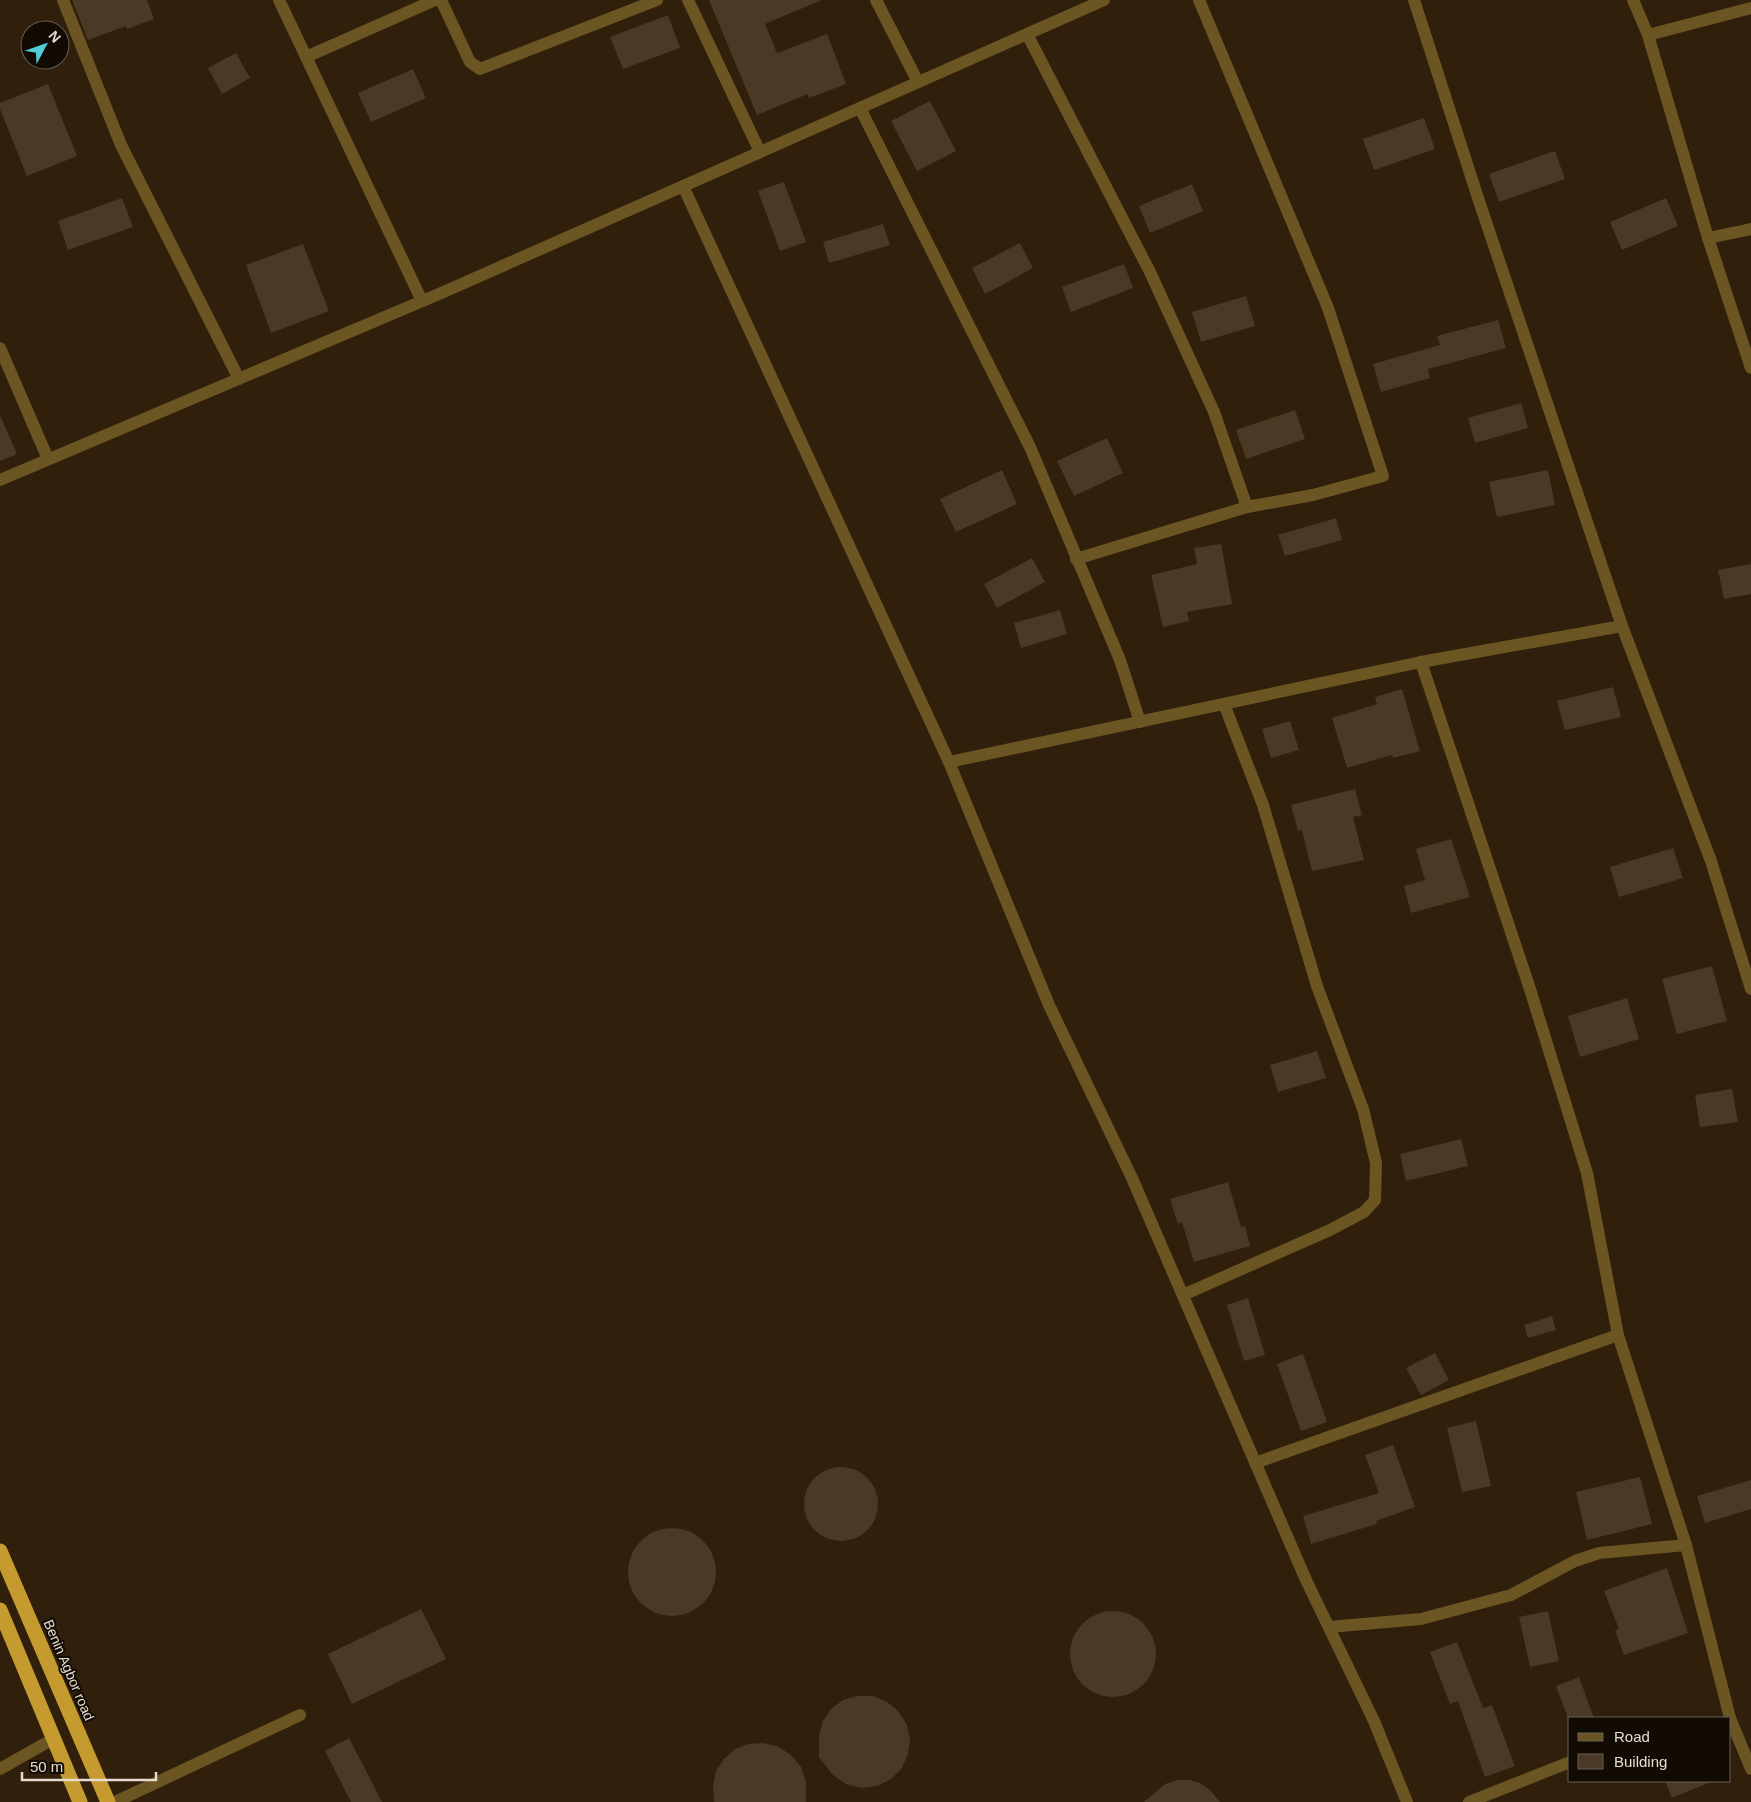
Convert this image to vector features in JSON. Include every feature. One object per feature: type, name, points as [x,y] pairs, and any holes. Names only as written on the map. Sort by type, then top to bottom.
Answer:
[{"type":"highway","name":"Benin Agbor road","points":[[0,1551],[108,1802]]},
{"type":"highway","points":[[0,1610],[80,1802]]},
{"type":"street","points":[[63,0],[121,145],[239,379]]},
{"type":"street","points":[[279,0],[422,301]]},
{"type":"street","points":[[306,56],[435,0]]},
{"type":"street","points":[[441,0],[470,62],[480,69],[657,0]]},
{"type":"street","points":[[688,0],[760,152]]},
{"type":"street","points":[[876,0],[918,82]]},
{"type":"street","points":[[0,480],[422,301],[1027,34],[1079,5],[1104,0]]},
{"type":"street","points":[[1076,558],[1247,507],[1321,493],[1382,478],[1383,474],[1328,308],[1198,0]]},
{"type":"street","points":[[1414,0],[1480,204],[1622,626],[1711,861],[1751,989]]},
{"type":"street","points":[[1633,0],[1648,35],[1708,238],[1751,368]]},
{"type":"street","points":[[1648,35],[1751,8]]},
{"type":"street","points":[[1027,34],[1150,272],[1214,412],[1247,507]]},
{"type":"street","points":[[860,108],[1030,447],[1120,660],[1140,722]]},
{"type":"street","points":[[683,186],[949,762],[1049,1005],[1132,1178],[1255,1462],[1329,1627],[1374,1720],[1407,1802]]},
{"type":"street","points":[[1708,238],[1751,228]]},
{"type":"street","points":[[0,348],[48,460]]},
{"type":"street","points":[[949,762],[1420,662],[1622,626]]},
{"type":"street","points":[[1420,662],[1529,986],[1587,1173],[1618,1335],[1686,1545],[1729,1717]]},
{"type":"street","points":[[1183,1295],[1330,1230],[1364,1212],[1375,1200],[1376,1164],[1363,1109],[1317,986],[1262,805],[1224,704]]},
{"type":"street","points":[[1255,1462],[1618,1335]]},
{"type":"street","points":[[1329,1627],[1421,1619],[1511,1595],[1575,1561],[1599,1553],[1686,1545]]},
{"type":"street","points":[[116,1802],[300,1715]]},
{"type":"street","points":[[1731,1723],[1751,1769]]},
{"type":"street","points":[[0,1769],[53,1740]]},
{"type":"street","points":[[1469,1802],[1568,1763]]},
{"type":"building","points":[[72,0],[147,0],[154,19],[127,29],[126,26],[88,40]]},
{"type":"building","points":[[709,0],[822,0],[765,24],[777,53],[827,34],[846,84],[809,98],[808,94],[757,115]]},
{"type":"building","points":[[668,15],[680,48],[623,69],[610,37]]},
{"type":"building","points":[[236,53],[250,78],[222,94],[208,68]]},
{"type":"building","points":[[413,69],[426,98],[371,122],[358,93]]},
{"type":"building","points":[[48,84],[77,156],[27,176],[0,109],[0,103]]},
{"type":"building","points":[[930,101],[956,151],[917,171],[891,121]]},
{"type":"building","points":[[1424,118],[1435,149],[1374,170],[1363,139]]},
{"type":"building","points":[[1555,151],[1565,179],[1499,202],[1489,174]]},
{"type":"building","points":[[784,182],[806,242],[780,251],[758,191]]},
{"type":"building","points":[[1192,184],[1203,211],[1150,233],[1139,206]]},
{"type":"building","points":[[122,198],[133,227],[68,250],[58,221]]},
{"type":"building","points":[[1666,198],[1678,226],[1622,250],[1610,222]]},
{"type":"building","points":[[883,224],[890,245],[829,263],[823,242]]},
{"type":"building","points":[[1020,243],[1033,268],[985,294],[972,268]]},
{"type":"building","points":[[303,244],[329,311],[271,333],[246,265]]},
{"type":"building","points":[[1124,264],[1133,288],[1071,312],[1062,287]]},
{"type":"building","points":[[1246,296],[1255,326],[1201,342],[1192,312]]},
{"type":"building","points":[[1498,320],[1506,348],[1428,369],[1430,378],[1381,392],[1373,364],[1440,345],[1437,336]]},
{"type":"building","points":[[1521,403],[1528,428],[1475,443],[1468,418]]},
{"type":"building","points":[[1295,410],[1305,439],[1246,459],[1236,430]]},
{"type":"building","points":[[0,415],[17,454],[0,461]]},
{"type":"building","points":[[1107,438],[1123,473],[1074,496],[1057,461]]},
{"type":"building","points":[[1002,470],[1017,504],[956,532],[940,499]]},
{"type":"building","points":[[1548,470],[1555,505],[1497,517],[1489,482]]},
{"type":"building","points":[[1336,518],[1342,540],[1285,556],[1278,535]]},
{"type":"building","points":[[1221,544],[1232,604],[1187,612],[1189,621],[1163,627],[1151,575],[1197,564],[1194,548]]},
{"type":"building","points":[[1032,558],[1045,582],[997,608],[984,584]]},
{"type":"building","points":[[1751,564],[1751,594],[1724,599],[1718,570]]},
{"type":"building","points":[[1060,610],[1067,634],[1021,648],[1014,623]]},
{"type":"building","points":[[1613,687],[1621,717],[1565,730],[1557,701]]},
{"type":"building","points":[[1402,689],[1420,751],[1393,758],[1392,755],[1347,768],[1332,718],[1377,704],[1375,697]]},
{"type":"building","points":[[1290,721],[1299,750],[1271,758],[1262,729]]},
{"type":"building","points":[[1355,789],[1362,815],[1353,817],[1364,860],[1312,871],[1302,830],[1298,831],[1291,805]]},
{"type":"building","points":[[1451,839],[1470,897],[1411,913],[1404,886],[1425,880],[1416,849]]},
{"type":"building","points":[[1673,848],[1683,878],[1619,897],[1610,867]]},
{"type":"building","points":[[1712,966],[1727,1021],[1677,1034],[1662,979]]},
{"type":"building","points":[[1627,998],[1639,1039],[1580,1057],[1568,1016]]},
{"type":"building","points":[[1317,1051],[1326,1078],[1278,1092],[1270,1065]]},
{"type":"building","points":[[1732,1089],[1738,1122],[1700,1127],[1695,1095]]},
{"type":"building","points":[[1461,1139],[1468,1166],[1406,1181],[1400,1154]]},
{"type":"building","points":[[1228,1182],[1241,1227],[1245,1226],[1250,1246],[1194,1262],[1182,1222],[1178,1224],[1170,1199]]},
{"type":"building","points":[[1248,1298],[1265,1355],[1244,1361],[1227,1305]]},
{"type":"building","points":[[1552,1316],[1556,1330],[1528,1338],[1524,1325]]},
{"type":"building","points":[[1435,1353],[1449,1380],[1421,1395],[1406,1368]]},
{"type":"building","points":[[1303,1354],[1327,1422],[1301,1431],[1277,1364]]},
{"type":"building","points":[[1476,1421],[1491,1486],[1462,1492],[1447,1428]]},
{"type":"building","points":[[1393,1445],[1415,1507],[1376,1521],[1377,1524],[1311,1544],[1303,1516],[1379,1493],[1365,1455]]},
{"type":"building","points":[[834,1467],[848,1467],[862,1473],[872,1483],[878,1497],[876,1518],[862,1535],[848,1541],[834,1541],[820,1535],[810,1525],[804,1511],[804,1497],[810,1483],[820,1473]]},
{"type":"building","points":[[1640,1477],[1652,1524],[1587,1540],[1576,1492]]},
{"type":"building","points":[[1751,1480],[1751,1509],[1705,1523],[1697,1496]]},
{"type":"building","points":[[663,1528],[681,1528],[697,1535],[709,1547],[716,1563],[716,1581],[709,1597],[697,1609],[681,1616],[663,1616],[647,1609],[635,1597],[628,1581],[628,1563],[635,1547],[647,1535]]},
{"type":"building","points":[[1667,1568],[1688,1633],[1624,1655],[1615,1630],[1619,1629],[1604,1591]]},
{"type":"building","points":[[421,1609],[446,1659],[352,1704],[328,1654]]},
{"type":"building","points":[[1113,1611],[1129,1615],[1143,1624],[1152,1638],[1156,1654],[1152,1670],[1143,1684],[1129,1693],[1113,1697],[1097,1693],[1083,1684],[1074,1670],[1070,1654],[1074,1638],[1083,1624],[1097,1615]]},
{"type":"building","points":[[1548,1611],[1559,1661],[1530,1667],[1519,1617]]},
{"type":"building","points":[[1457,1642],[1483,1708],[1492,1705],[1515,1766],[1485,1777],[1458,1701],[1450,1704],[1430,1652]]},
{"type":"building","points":[[1579,1677],[1594,1717],[1568,1718],[1556,1686]]},
{"type":"building","points":[[857,1696],[872,1696],[886,1701],[897,1710],[906,1723],[910,1738],[908,1754],[902,1768],[891,1779],[877,1786],[861,1788],[846,1784],[833,1775],[819,1757],[819,1735],[823,1721],[831,1709],[843,1700]]},
{"type":"building","points":[[349,1738],[382,1802],[351,1802],[325,1751]]},
{"type":"building","points":[[764,1743],[779,1747],[791,1755],[801,1767],[806,1782],[806,1802],[714,1802],[713,1786],[716,1771],[724,1759],[735,1749],[749,1744]]},
{"type":"building","points":[[1177,1780],[1189,1780],[1200,1783],[1210,1790],[1220,1802],[1144,1802],[1165,1784]]},
{"type":"building","points":[[1665,1782],[1711,1782],[1672,1798]]}]
